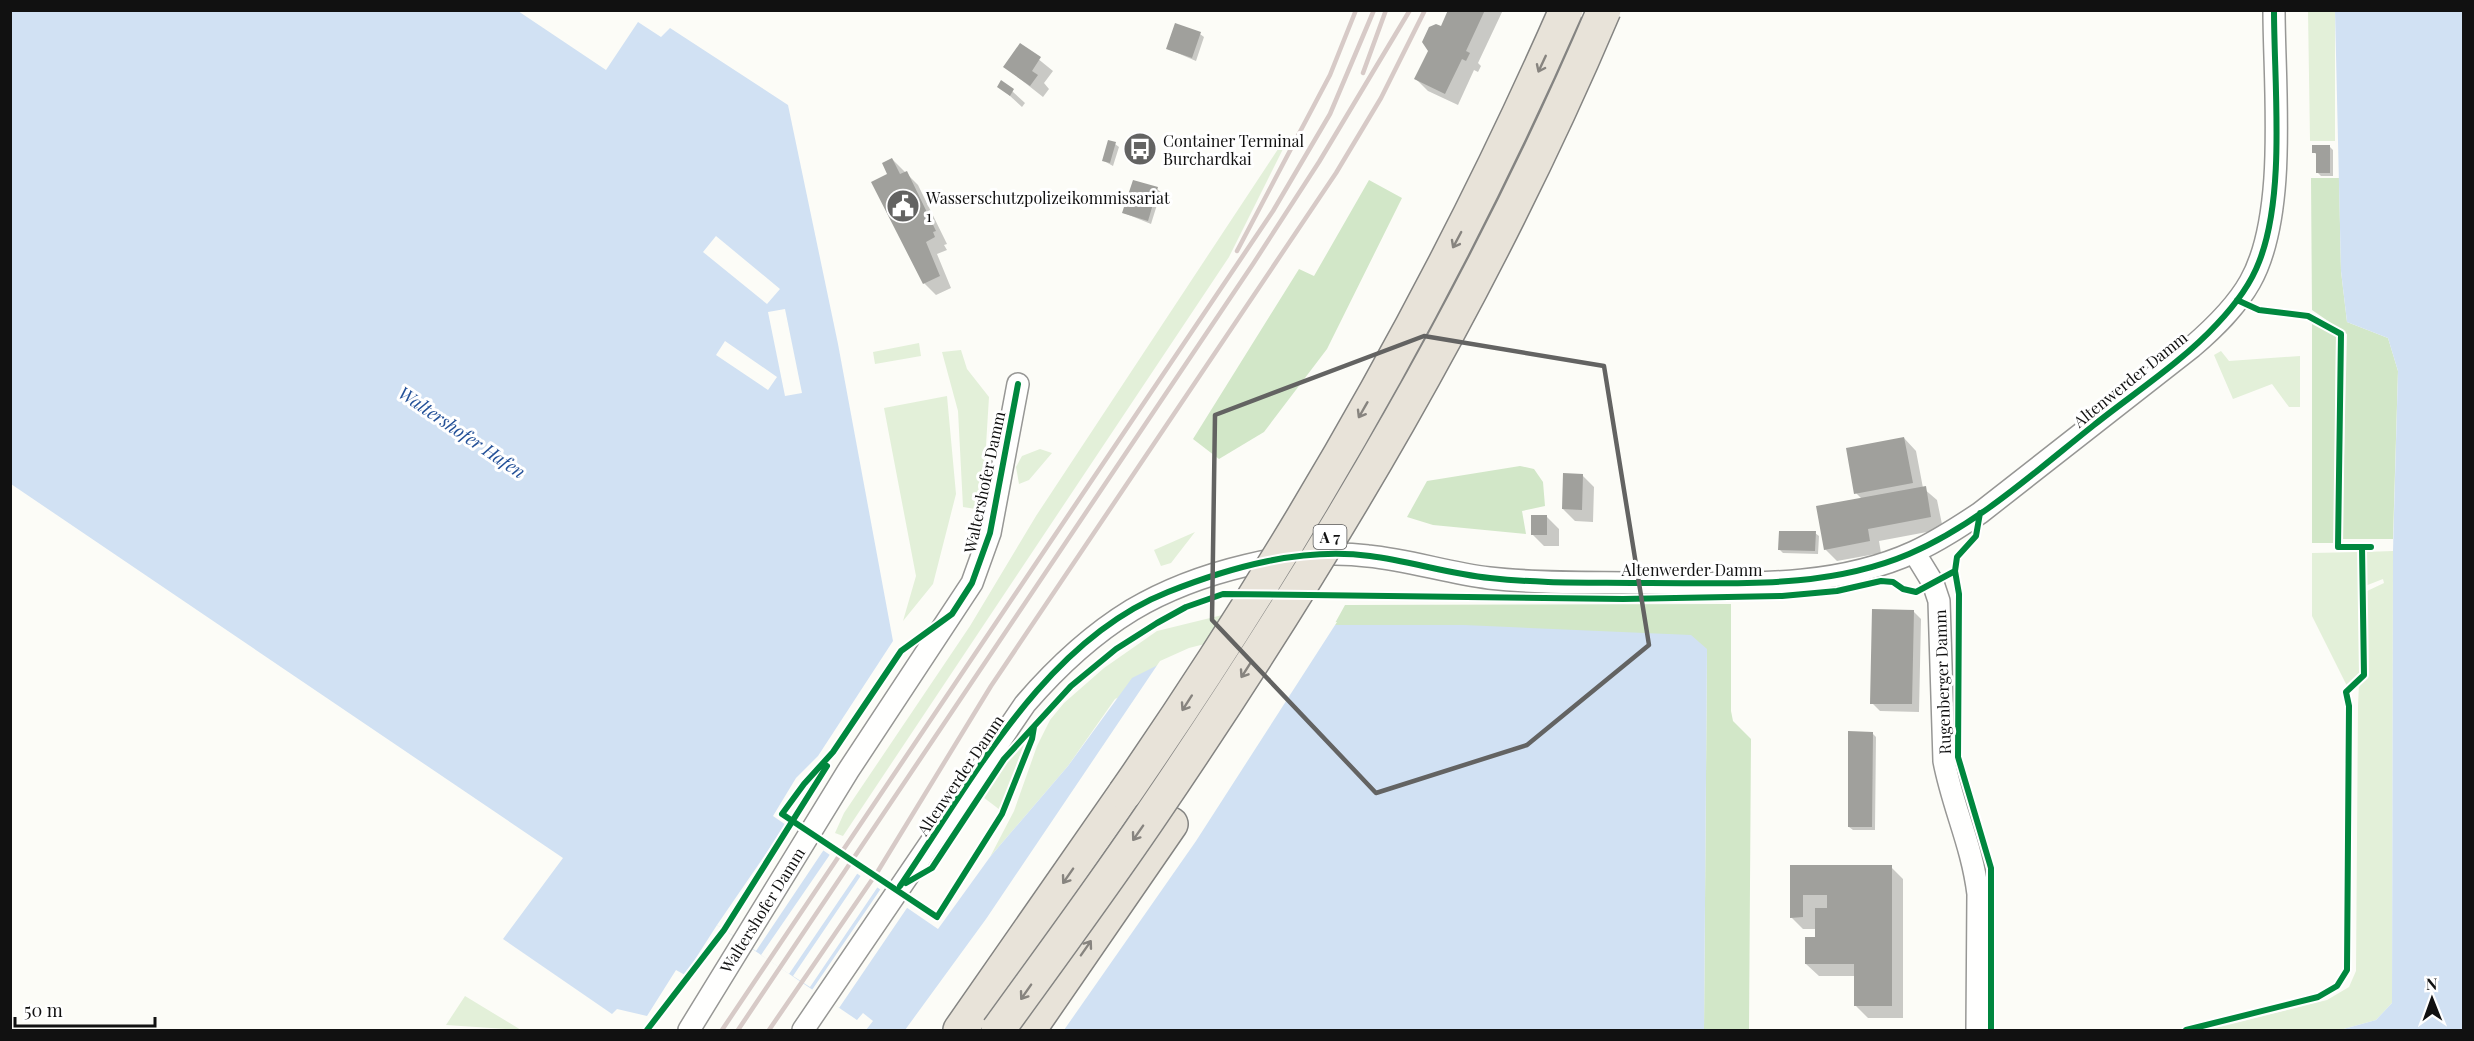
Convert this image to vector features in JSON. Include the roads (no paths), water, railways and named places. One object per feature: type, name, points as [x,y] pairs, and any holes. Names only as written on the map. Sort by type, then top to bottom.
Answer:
[{"type":"highway","name":"A 7","points":[[960,1030],[1173,724],[1323,482],[1461,232],[1566,10]]},
{"type":"highway","name":"A 7","points":[[998,1030],[1154,812],[1297,592],[1351,502],[1470,291],[1546,139],[1604,10]]},
{"type":"highway","name":"A 7","points":[[1029,1030],[1172,824],[1278,660],[1410,440],[1453,366],[1555,167],[1626,10]]},
{"type":"street","name":"Altenwerder Damm","points":[[803,1030],[1012,721],[1060,666],[1096,635],[1132,610],[1165,593],[1225,572],[1278,560],[1345,555],[1367,555],[1491,578],[1546,582],[1764,583],[1836,576],[1914,552],[1980,513],[2216,326],[2250,282],[2259,263],[2272,213],[2275,170],[2274,10]]},
{"type":"street","name":"Waltershofer Damm","points":[[689,1026],[813,826],[972,583],[990,532],[1018,384]]},
{"type":"street","name":"Rugenberger Damm","points":[[1914,552],[1933,583],[1939,601],[1944,761],[1976,872],[1978,894],[1977,1030]]},
{"type":"water","name":"Waltershofer Hafen","points":[[10,11],[518,11],[606,70],[638,22],[661,37],[670,28],[788,105],[838,344],[893,641],[818,756],[796,778],[773,816],[938,929],[990,857],[1068,766],[1132,678],[1158,665],[1234,638],[1334,625],[1464,625],[1691,635],[1707,649],[1704,1030],[866,1030],[873,1021],[863,1013],[857,1020],[717,925],[685,975],[676,970],[647,1016],[617,1009],[612,1014],[503,939],[563,858],[11,484]]},
{"type":"water","points":[[2335,11],[2463,11],[2463,1030],[2340,1030],[2376,1020],[2392,1003],[2393,551],[2398,371],[2388,338],[2347,322],[2341,271]]},
{"type":"railway","points":[[1237,251],[1330,75],[1356,10]]},
{"type":"railway","points":[[722,1030],[1273,211],[1330,114],[1374,10]]},
{"type":"railway","points":[[1363,73],[1386,10]]},
{"type":"railway","points":[[738,1030],[1253,264],[1319,162],[1410,10]]},
{"type":"railway","points":[[769,1030],[878,871],[991,686],[1336,173],[1381,98],[1425,10]]},
{"type":"place","name":"Container Terminal Burchardkai","points":[[1140,149]]},
{"type":"place","name":"Wasserschutzpolizeikommissariat 1","points":[[903,206]]}]
